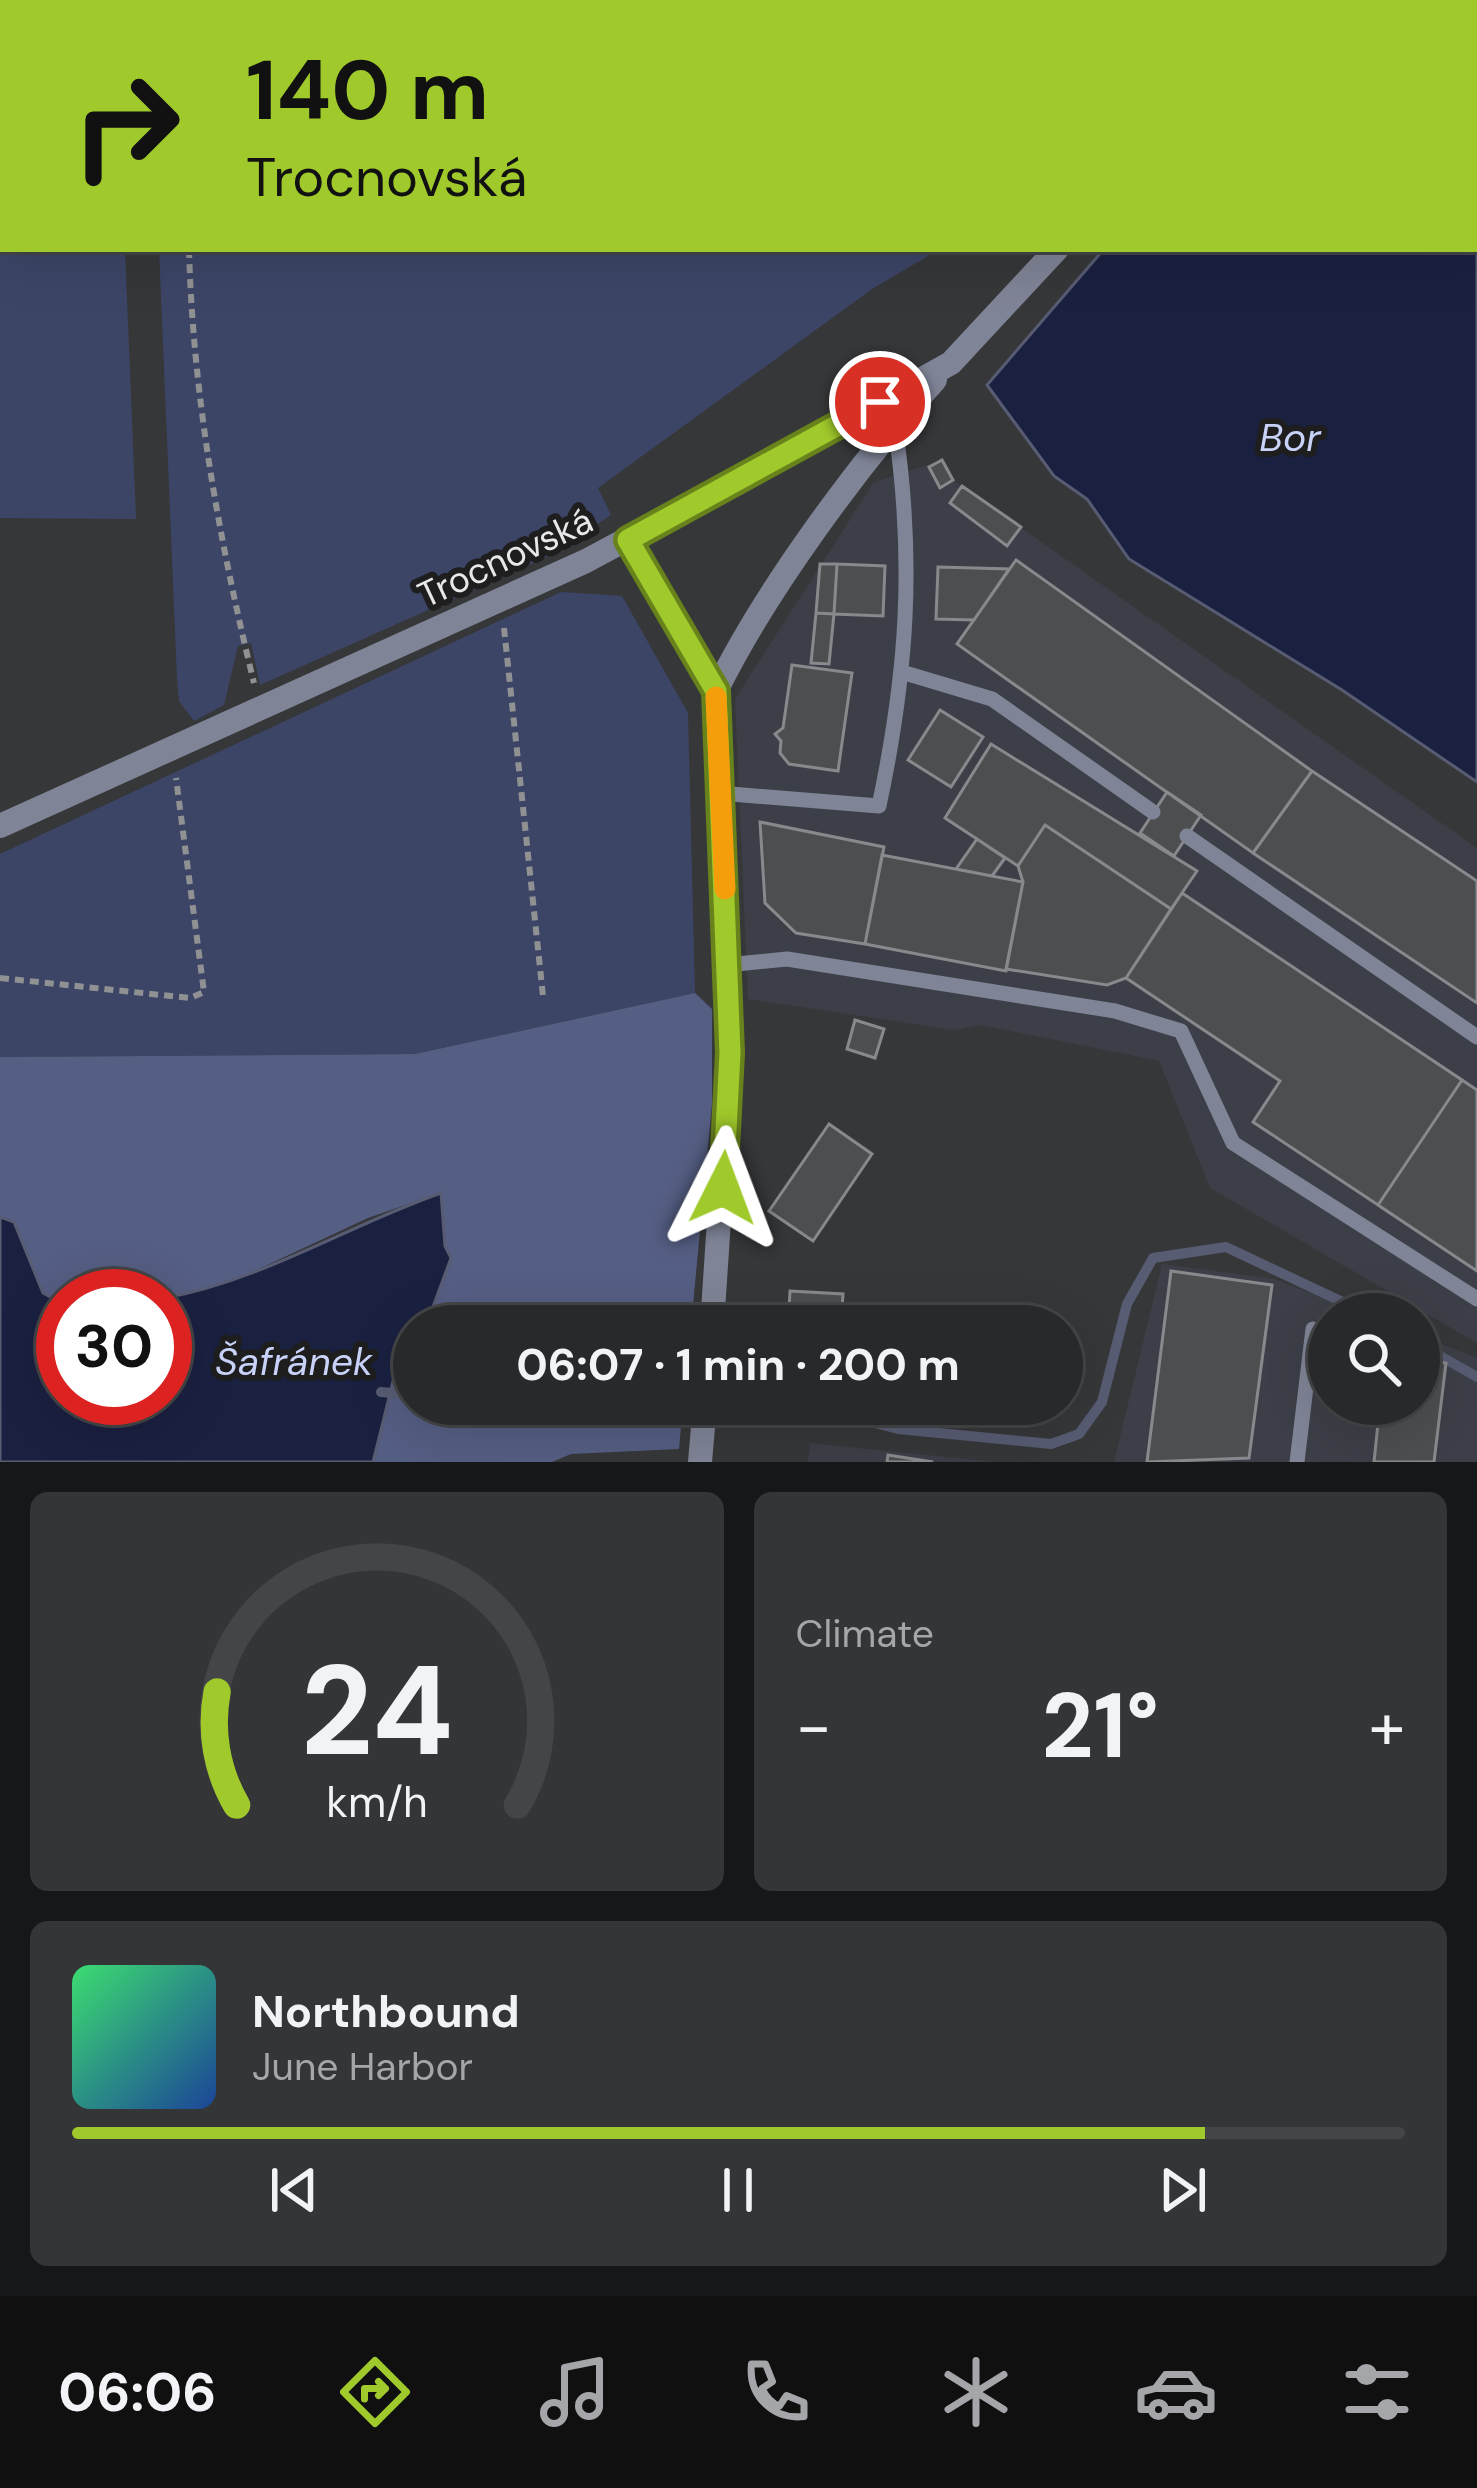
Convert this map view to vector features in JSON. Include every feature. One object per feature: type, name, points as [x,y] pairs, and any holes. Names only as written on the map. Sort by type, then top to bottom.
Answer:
[{"type":"street","name":"Trocnovská","points":[[0,826],[628,540],[951,363],[1054,252]]},
{"type":"street","points":[[713,1305],[729,1076],[716,691],[739,643],[895,424],[951,363]]},
{"type":"street","points":[[628,540],[716,691]]},
{"type":"street","points":[[700,1462],[703,1425]]},
{"type":"lane","points":[[719,793],[879,806],[905,673],[906,511],[895,424]]},
{"type":"lane","points":[[905,673],[951,682],[992,699],[1154,812]]},
{"type":"lane","points":[[1187,836],[1477,1037]]},
{"type":"lane","points":[[727,965],[787,959],[1115,1011],[1181,1031],[1233,1143],[1477,1299]]},
{"type":"lane","points":[[1297,1462],[1308,1371]]},
{"type":"path","points":[[189,252],[202,419],[220,543],[260,708]]},
{"type":"path","points":[[490,604],[507,634],[543,996]]},
{"type":"path","points":[[0,978],[190,998],[204,992],[182,794],[166,750]]},
{"type":"shaded area","points":[[0,252],[125,252],[136,519],[0,518]]},
{"type":"shaded area","points":[[159,252],[935,252],[872,289],[598,488],[611,515],[549,556],[260,685],[251,643],[238,646],[224,705],[194,721],[179,701]]},
{"type":"shaded area","points":[[942,460],[953,480],[1477,848],[1477,1343],[1440,1322],[1440,1293],[1391,1293],[1210,1188],[1159,1061],[980,1025],[954,1030],[748,999],[735,699],[874,482]]},
{"type":"shaded area","points":[[561,592],[622,596],[688,713],[695,993],[415,1054],[0,1057],[0,854]]},
{"type":"shaded area","points":[[695,993],[712,1009],[712,1104],[693,1305],[433,1305],[443,1262],[440,1193],[368,1218],[216,1289],[192,1293],[192,1269],[36,1269],[36,1276],[14,1223],[0,1217],[0,1057],[415,1054]]},
{"type":"shaded area","points":[[1162,1264],[1275,1279],[1311,1293],[1308,1425],[1440,1425],[1440,1343],[1477,1358],[1477,1462],[1114,1462]]},
{"type":"shaded area","points":[[393,1381],[393,1425],[681,1425],[679,1449],[571,1454],[552,1462],[373,1462]]},
{"type":"shaded area","points":[[810,1443],[995,1462],[808,1462]]},
{"type":"water","name":"Bor","points":[[1101,252],[1477,252],[1477,782],[1342,690],[1129,559],[1087,499],[1054,476],[987,385]]},
{"type":"water","name":"Šafránek","points":[[441,1193],[445,1246],[451,1258],[434,1305],[393,1305],[393,1381],[373,1462],[0,1462],[0,1217],[14,1222],[36,1276],[36,1425],[192,1425],[192,1292],[270,1266]]},
{"type":"building","points":[[942,460],[953,480],[940,488],[929,467]]},
{"type":"building","points":[[962,486],[1021,527],[1007,546],[950,503]]},
{"type":"building","points":[[1016,560],[1312,771],[1253,853],[957,644]]},
{"type":"building","points":[[820,564],[837,564],[834,614],[816,613]]},
{"type":"building","points":[[837,564],[885,566],[883,616],[834,614]]},
{"type":"building","points":[[938,567],[1009,569],[974,620],[936,619]]},
{"type":"building","points":[[816,613],[834,614],[829,664],[811,663]]},
{"type":"building","points":[[792,665],[852,673],[838,771],[789,764],[780,753],[781,741],[775,734],[783,728]]},
{"type":"building","points":[[940,710],[983,737],[951,787],[908,760]]},
{"type":"building","points":[[991,744],[1197,871],[1171,909],[1045,825],[1018,866],[945,818]]},
{"type":"building","points":[[1312,771],[1477,881],[1477,1003],[1253,853]]},
{"type":"building","points":[[1167,792],[1201,815],[1174,856],[1140,833]]},
{"type":"building","points":[[760,822],[884,847],[865,944],[796,933],[765,903]]},
{"type":"building","points":[[1045,825],[1171,909],[1126,978],[1107,985],[1006,969],[1023,882],[1018,866]]},
{"type":"building","points":[[977,839],[1005,858],[992,876],[956,869]]},
{"type":"building","points":[[882,855],[1023,882],[1006,971],[865,944]]},
{"type":"building","points":[[1182,893],[1462,1080],[1378,1205],[1253,1122],[1280,1081],[1126,978]]},
{"type":"building","points":[[855,1020],[884,1029],[875,1058],[847,1049]]},
{"type":"building","points":[[1462,1080],[1477,1090],[1477,1271],[1378,1205]]},
{"type":"building","points":[[829,1124],[872,1154],[813,1241],[769,1211]]},
{"type":"building","points":[[1171,1271],[1272,1285],[1249,1458],[1147,1462]]},
{"type":"building","points":[[790,1291],[843,1294],[842,1305],[789,1305]]},
{"type":"building","points":[[1440,1362],[1446,1363],[1440,1412]]},
{"type":"building","points":[[1378,1425],[1438,1425],[1434,1462],[1374,1462]]},
{"type":"building","points":[[888,1455],[933,1462],[887,1462]]},
{"type":"waterway","points":[[883,1425],[1051,1444],[1079,1434],[1102,1402],[1127,1304],[1153,1258],[1226,1247],[1323,1293]]},
{"type":"waterway","points":[[1440,1356],[1477,1377]]},
{"type":"waterway","points":[[381,1392],[393,1393]]},
{"type":"slow traffic","points":[[716,697],[725,889]]},
{"type":"route","points":[[723,1188],[730,1053],[716,691],[628,540],[880,402]]}]
